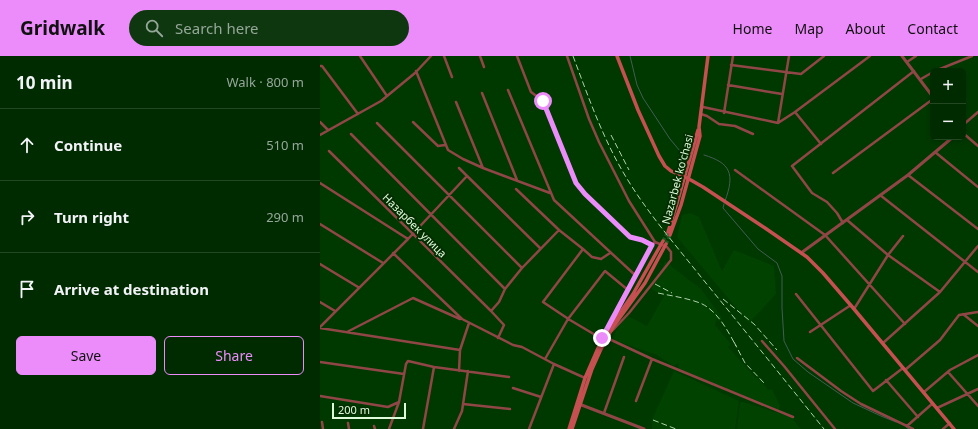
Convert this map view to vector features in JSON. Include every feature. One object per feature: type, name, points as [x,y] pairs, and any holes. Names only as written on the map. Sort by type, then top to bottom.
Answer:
[{"type":"main road","points":[[617,56],[638,110],[659,156],[667,168],[722,199],[801,253],[823,273],[954,429]]},
{"type":"main road","name":"Nazarbek ko'chasi","points":[[669,233],[677,220],[687,178],[700,136],[699,127],[703,108],[708,56]]},
{"type":"main road","points":[[572,429],[585,378],[602,338],[607,333],[633,294],[664,244]]},
{"type":"main road","points":[[569,429],[607,333]]},
{"type":"street","points":[[360,56],[387,96]]},
{"type":"street","points":[[320,135],[381,101],[431,56]]},
{"type":"street","points":[[444,56],[452,77]]},
{"type":"street","points":[[480,56],[484,67]]},
{"type":"street","points":[[517,56],[531,92],[543,101],[576,183],[585,194],[630,237],[642,240],[652,245]]},
{"type":"street","points":[[567,56],[589,119],[629,201],[654,242],[664,244],[671,252],[671,260],[629,313],[607,333]]},
{"type":"street","points":[[724,113],[732,56]]},
{"type":"street","points":[[778,123],[789,56]]},
{"type":"street","points":[[731,65],[801,74],[824,56]]},
{"type":"street","points":[[703,108],[778,123],[870,56]]},
{"type":"street","points":[[902,56],[921,79],[930,93]]},
{"type":"street","points":[[908,62],[916,56]]},
{"type":"street","points":[[942,68],[972,56]]},
{"type":"street","points":[[320,66],[322,66],[358,114]]},
{"type":"street","points":[[416,71],[448,150],[483,168],[550,193]]},
{"type":"street","points":[[843,223],[837,213],[827,202],[812,193],[792,166],[914,71]]},
{"type":"street","points":[[921,79],[930,73]]},
{"type":"street","points":[[728,85],[782,94]]},
{"type":"street","points":[[508,90],[554,200],[635,275]]},
{"type":"street","points":[[482,93],[517,180]]},
{"type":"street","points":[[833,173],[930,100]]},
{"type":"street","points":[[456,102],[483,168]]},
{"type":"street","points":[[795,112],[821,144]]},
{"type":"street","points":[[966,122],[978,112]]},
{"type":"street","points":[[702,114],[719,124],[735,126],[753,134]]},
{"type":"street","points":[[320,122],[328,130]]},
{"type":"street","points":[[413,122],[438,146],[445,145]]},
{"type":"street","points":[[377,123],[522,268]]},
{"type":"street","points":[[350,134],[505,288]]},
{"type":"street","points":[[966,136],[978,146]]},
{"type":"street","points":[[801,253],[825,234],[843,223],[908,175],[949,140]]},
{"type":"street","name":"Назарбек улица","points":[[329,151],[504,325],[498,338]]},
{"type":"street","points":[[935,152],[978,187]]},
{"type":"street","points":[[459,168],[540,248]]},
{"type":"street","points":[[735,170],[825,234],[905,324]]},
{"type":"street","points":[[908,175],[978,229]]},
{"type":"street","points":[[320,328],[358,287],[408,239],[467,176]]},
{"type":"street","points":[[320,183],[408,239]]},
{"type":"street","points":[[516,189],[559,230],[592,257],[601,259],[610,253]]},
{"type":"street","points":[[880,195],[978,272]]},
{"type":"street","points":[[847,220],[888,255],[940,292]]},
{"type":"street","points":[[320,224],[383,263]]},
{"type":"street","points":[[491,311],[499,302],[505,288],[540,248],[559,230]]},
{"type":"street","points":[[854,309],[888,255],[902,236]]},
{"type":"street","points":[[607,333],[635,275],[654,242]]},
{"type":"street","points":[[883,343],[940,292],[978,246]]},
{"type":"street","points":[[583,250],[543,302],[568,319],[602,338]]},
{"type":"street","points":[[393,253],[462,319]]},
{"type":"street","points":[[320,264],[358,287]]},
{"type":"street","points":[[545,359],[568,319],[605,271],[628,290]]},
{"type":"street","points":[[796,294],[873,391],[940,340],[959,315],[978,312]]},
{"type":"street","points":[[346,332],[413,298],[462,319],[513,346],[522,347],[585,378]]},
{"type":"street","points":[[320,302],[335,311]]},
{"type":"street","points":[[810,332],[851,305]]},
{"type":"street","points":[[963,314],[978,326]]},
{"type":"street","points":[[459,370],[460,350],[469,323]]},
{"type":"street","points":[[320,328],[460,350]]},
{"type":"street","points":[[606,338],[652,359],[793,417]]},
{"type":"street","points":[[762,341],[835,429]]},
{"type":"street","points":[[924,392],[948,371],[978,355]]},
{"type":"street","points":[[604,413],[624,357]]},
{"type":"street","points":[[797,358],[861,404],[913,429]]},
{"type":"street","points":[[636,401],[652,359]]},
{"type":"street","points":[[389,429],[399,402],[406,364],[408,361],[434,367],[509,377]]},
{"type":"street","points":[[320,362],[404,374]]},
{"type":"street","points":[[529,429],[554,364]]},
{"type":"street","points":[[423,429],[434,367]]},
{"type":"street","points":[[454,429],[463,404],[468,371]]},
{"type":"street","points":[[948,371],[978,406]]},
{"type":"street","points":[[886,380],[918,417]]},
{"type":"street","points":[[513,388],[541,397]]},
{"type":"street","points":[[937,408],[978,389]]},
{"type":"street","points":[[320,396],[388,407],[399,402]]},
{"type":"street","points":[[907,426],[933,403]]},
{"type":"street","points":[[463,404],[510,409]]},
{"type":"street","points":[[579,404],[644,429]]},
{"type":"street","points":[[322,422],[323,429]]},
{"type":"street","points":[[348,423],[348,429]]},
{"type":"street","points":[[943,429],[950,423]]},
{"type":"shaded area","points":[[690,213],[699,217],[722,271],[734,250],[774,266],[776,294],[749,323],[677,237],[682,215]]},
{"type":"shaded area","points":[[665,262],[671,265],[701,289],[722,318],[719,321],[717,318],[715,325],[731,344],[728,347],[768,390],[772,389],[780,406],[779,410],[679,369],[678,363],[674,366],[657,355],[611,339],[626,315],[647,326],[664,296],[651,289]]},
{"type":"shaded area","points":[[674,371],[739,401],[735,429],[652,429],[652,420]]},
{"type":"shaded area","points":[[740,402],[791,417],[801,429],[737,429]]},
{"type":"waterway","points":[[630,56],[637,85],[643,98],[670,139],[680,151],[688,152]]},
{"type":"waterway","points":[[704,155],[720,162],[728,171],[730,184],[725,201]]},
{"type":"waterway","points":[[724,204],[723,208],[758,249],[777,263],[782,276],[784,341],[793,359],[808,372],[853,403],[896,422]]},
{"type":"tunnel","points":[[663,241],[668,232]]},
{"type":"tunnel","points":[[666,244],[670,235]]},
{"type":"railway","points":[[573,56],[608,144],[623,172],[641,200],[670,239],[824,429]]},
{"type":"railway","points":[[611,135],[629,170]]},
{"type":"railway","points":[[655,284],[672,293]]},
{"type":"railway","points":[[658,293],[690,300],[706,306],[717,316],[736,346]]},
{"type":"railway","points":[[723,299],[754,324],[777,350]]},
{"type":"railway","points":[[734,342],[745,363],[764,383]]},
{"type":"railway","points":[[653,420],[676,429]]},
{"type":"route","points":[[543,101],[576,183],[585,194],[630,237],[642,240],[652,245],[602,338]]}]
